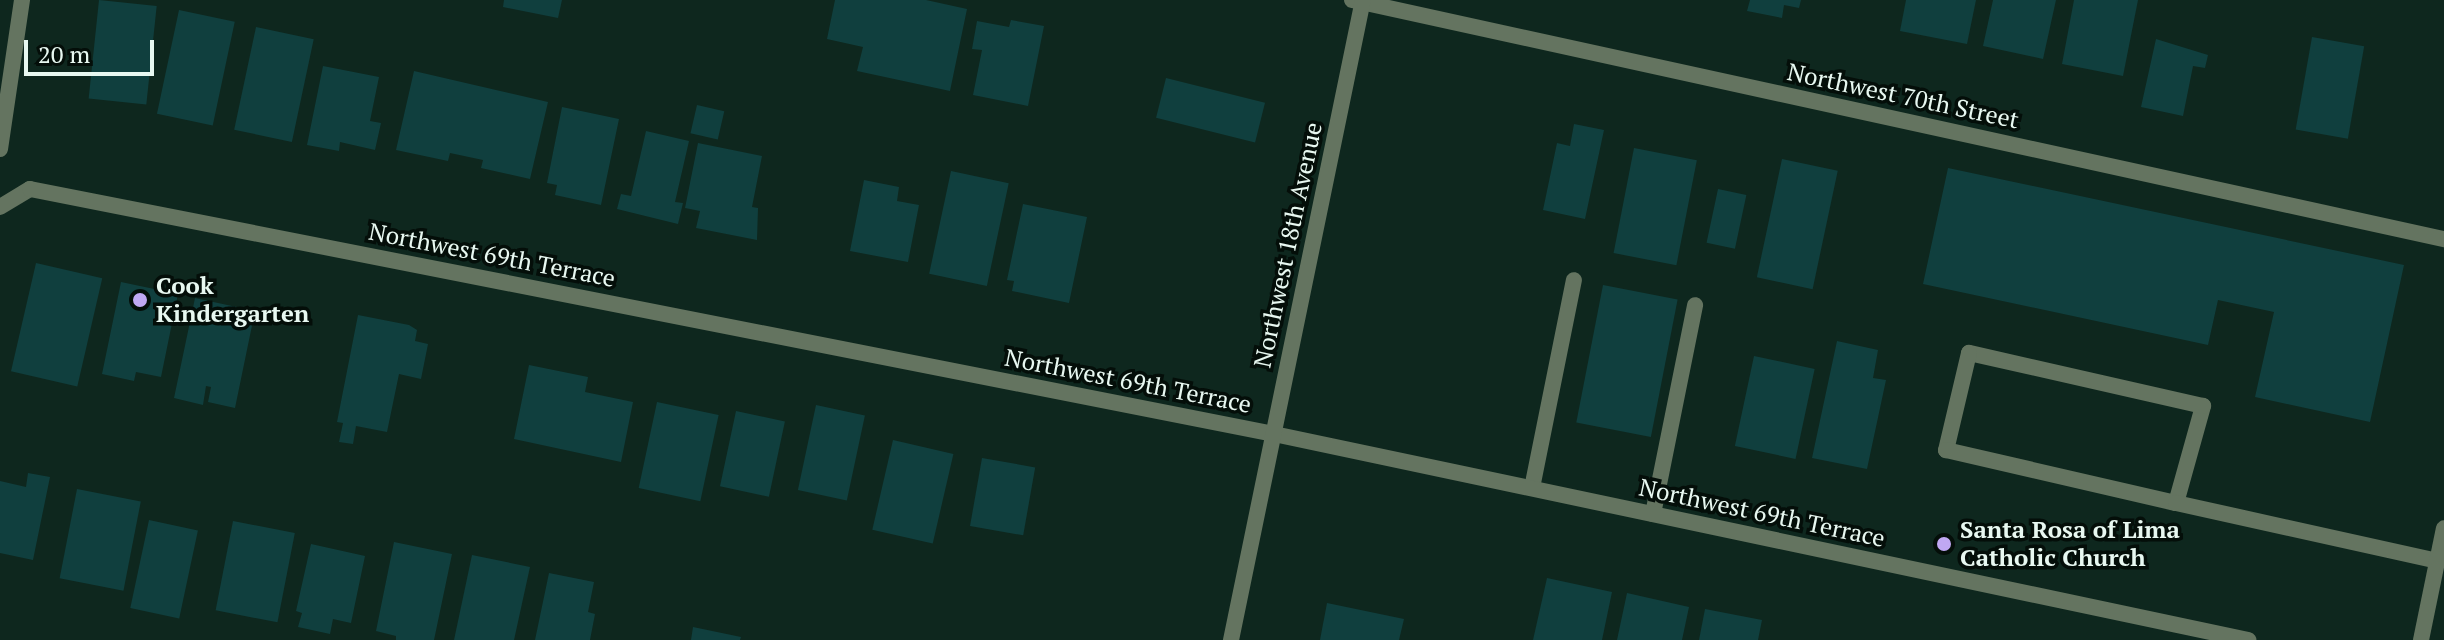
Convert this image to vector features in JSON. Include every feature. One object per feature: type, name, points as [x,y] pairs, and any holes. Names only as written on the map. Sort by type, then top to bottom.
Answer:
[{"type":"street","points":[[0,149],[22,0]]},
{"type":"street","name":"Northwest 70th Street","points":[[1359,1],[2444,239]]},
{"type":"street","name":"Northwest 18th Avenue","points":[[1231,640],[1359,1]]},
{"type":"street","name":"Northwest 69th Terrace","points":[[0,207],[30,189],[1274,434],[2248,640]]},
{"type":"street","points":[[1532,488],[1574,280]]},
{"type":"street","points":[[1653,514],[1695,305]]},
{"type":"street","points":[[2176,503],[2203,406],[1969,353],[1946,450],[2176,503],[2437,561]]},
{"type":"street","points":[[2421,640],[2444,528]]},
{"type":"building","points":[[99,0],[157,6],[146,105],[89,98]]},
{"type":"building","points":[[504,0],[562,0],[558,18],[503,7]]},
{"type":"building","points":[[835,0],[926,0],[967,9],[950,91],[857,71],[863,47],[827,39]]},
{"type":"building","points":[[1750,0],[1801,0],[1799,8],[1784,5],[1782,18],[1747,11]]},
{"type":"building","points":[[1906,0],[1976,0],[1967,44],[1900,31]]},
{"type":"building","points":[[1993,0],[2056,0],[2043,59],[1983,46]]},
{"type":"building","points":[[2074,0],[2138,0],[2123,76],[2062,64]]},
{"type":"building","points":[[179,10],[235,22],[213,126],[157,114]]},
{"type":"building","points":[[1011,20],[1044,26],[1028,106],[973,95],[982,50],[972,49],[977,21],[1009,27]]},
{"type":"building","points":[[256,27],[314,39],[292,142],[234,130]]},
{"type":"building","points":[[2312,37],[2364,46],[2348,139],[2296,130]]},
{"type":"building","points":[[2156,39],[2208,55],[2205,68],[2193,66],[2183,116],[2141,107]]},
{"type":"building","points":[[323,66],[379,77],[370,121],[381,123],[375,150],[340,142],[339,151],[307,145]]},
{"type":"building","points":[[414,71],[548,102],[530,179],[481,168],[483,160],[450,153],[448,161],[396,150]]},
{"type":"building","points":[[1166,78],[1265,103],[1255,142],[1156,118]]},
{"type":"building","points":[[697,105],[724,111],[718,140],[690,133]]},
{"type":"building","points":[[562,107],[619,119],[601,205],[555,195],[557,185],[547,183]]},
{"type":"building","points":[[1574,124],[1604,130],[1585,219],[1543,210],[1557,143],[1570,146]]},
{"type":"building","points":[[646,131],[689,141],[675,202],[683,203],[678,224],[617,209],[621,194],[631,196]]},
{"type":"building","points":[[698,143],[762,156],[752,207],[758,208],[757,240],[696,228],[700,211],[685,208]]},
{"type":"building","points":[[1634,148],[1697,160],[1676,265],[1614,253]]},
{"type":"building","points":[[1782,159],[1838,171],[1813,289],[1757,277]]},
{"type":"building","points":[[1948,168],[2404,265],[2370,422],[2255,397],[2274,312],[2218,300],[2208,345],[1923,284]]},
{"type":"building","points":[[951,171],[1009,183],[987,286],[929,274]]},
{"type":"building","points":[[864,180],[899,187],[897,201],[919,205],[908,262],[850,251]]},
{"type":"building","points":[[1718,189],[1746,195],[1735,249],[1707,243]]},
{"type":"building","points":[[1023,204],[1087,217],[1069,303],[1012,291],[1014,281],[1007,280]]},
{"type":"building","points":[[36,263],[102,278],[77,386],[11,371]]},
{"type":"building","points":[[121,282],[178,294],[161,377],[136,372],[134,381],[102,374]]},
{"type":"building","points":[[1603,285],[1678,300],[1651,437],[1576,422]]},
{"type":"building","points":[[195,298],[255,311],[235,408],[208,402],[211,387],[206,386],[203,405],[174,398]]},
{"type":"building","points":[[358,315],[409,325],[417,330],[415,341],[428,344],[421,379],[399,374],[387,432],[356,426],[353,444],[339,442],[343,423],[337,422]]},
{"type":"building","points":[[1837,341],[1878,350],[1873,378],[1886,380],[1867,469],[1812,458]]},
{"type":"building","points":[[1754,356],[1815,369],[1796,459],[1735,446]]},
{"type":"building","points":[[529,365],[588,377],[585,392],[633,402],[621,462],[514,439]]},
{"type":"building","points":[[657,402],[719,415],[700,501],[639,488]]},
{"type":"building","points":[[816,405],[865,415],[847,500],[798,490]]},
{"type":"building","points":[[736,411],[785,421],[769,497],[720,486]]},
{"type":"building","points":[[893,440],[953,454],[933,544],[872,530]]},
{"type":"building","points":[[982,458],[1035,467],[1023,535],[970,526]]},
{"type":"building","points":[[28,473],[50,477],[33,560],[0,553],[0,481],[26,487]]},
{"type":"building","points":[[77,489],[141,501],[123,591],[60,578]]},
{"type":"building","points":[[149,520],[198,530],[179,618],[130,608]]},
{"type":"building","points":[[233,521],[295,533],[277,622],[216,610]]},
{"type":"building","points":[[394,542],[452,554],[434,640],[396,640],[396,636],[376,631]]},
{"type":"building","points":[[311,544],[365,556],[351,623],[333,619],[330,634],[298,627],[302,613],[296,611]]},
{"type":"building","points":[[472,555],[530,567],[514,640],[454,640]]},
{"type":"building","points":[[549,573],[594,582],[588,612],[595,614],[590,640],[535,640]]},
{"type":"building","points":[[1547,578],[1612,592],[1602,640],[1533,640]]},
{"type":"building","points":[[1627,593],[1689,607],[1682,640],[1617,640]]},
{"type":"building","points":[[1327,603],[1404,619],[1399,640],[1320,640]]},
{"type":"building","points":[[1705,609],[1762,620],[1758,640],[1699,640]]},
{"type":"building","points":[[693,627],[741,637],[740,640],[691,640]]},
{"type":"place","name":"Cook Kindergarten","points":[[140,300]]},
{"type":"place","name":"Santa Rosa of Lima Catholic Church","points":[[1944,544]]}]
